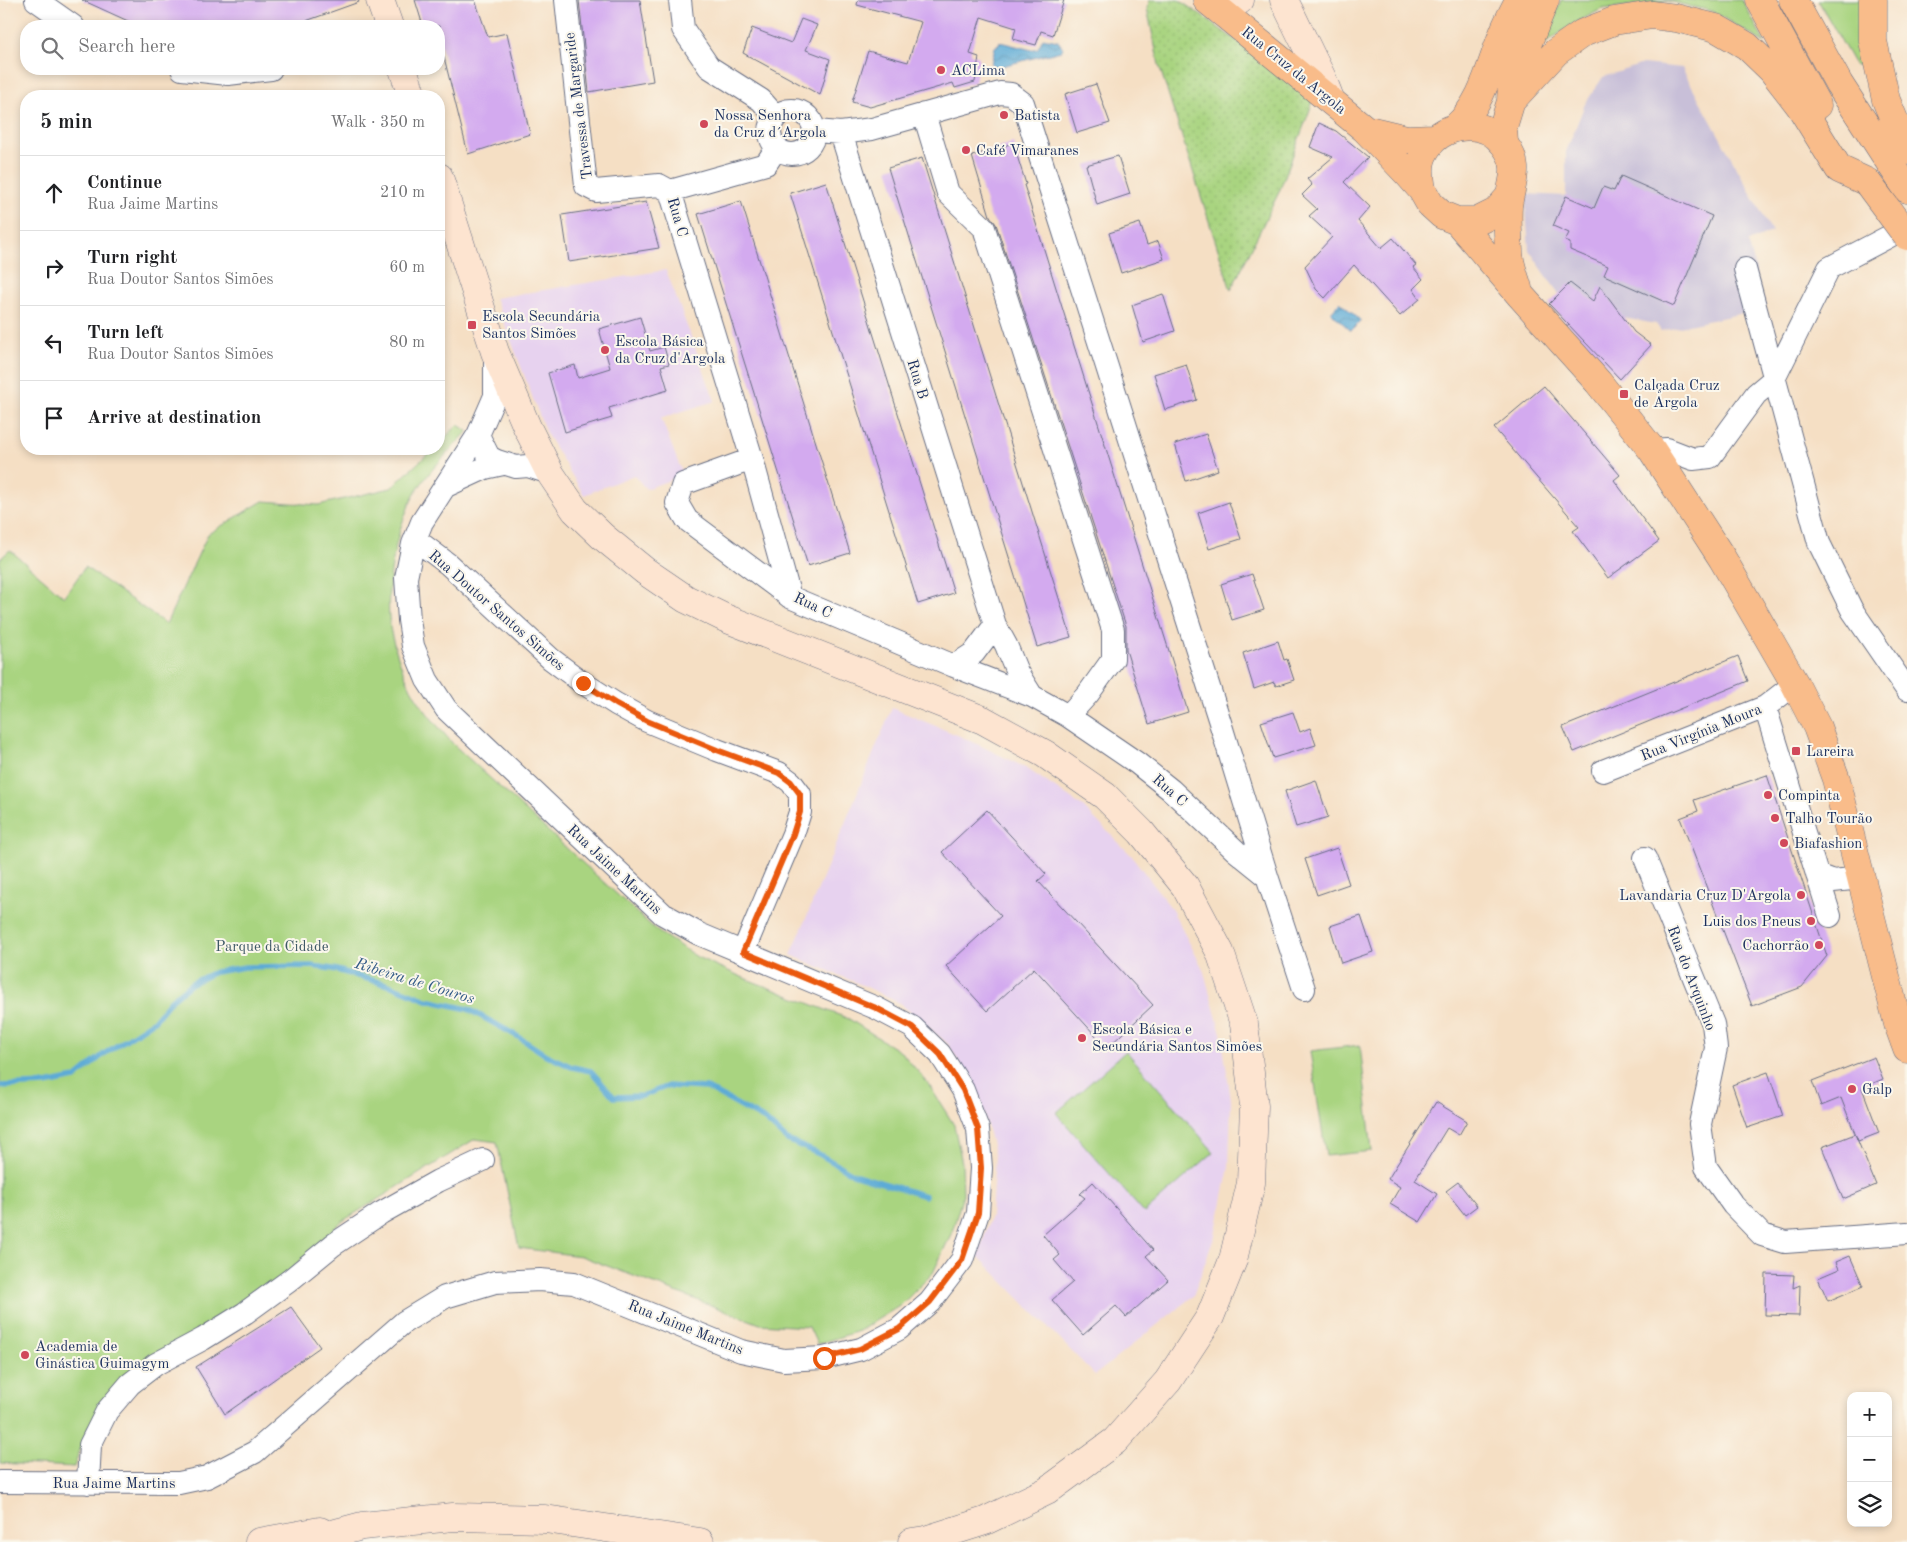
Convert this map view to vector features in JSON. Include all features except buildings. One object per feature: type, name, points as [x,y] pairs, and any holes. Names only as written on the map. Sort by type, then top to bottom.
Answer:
[{"type":"main road","points":[[1509,197],[1496,212],[1478,221],[1458,221],[1442,215],[1430,204],[1422,190],[1419,172],[1424,153],[1467,117],[1481,94],[1504,30],[1511,0]]},
{"type":"main road","points":[[1504,30],[1519,0]]},
{"type":"main road","points":[[1504,143],[1503,127],[1511,101],[1512,82],[1545,0]]},
{"type":"main road","points":[[1760,0],[1813,98],[1867,182],[1907,236]]},
{"type":"main road","points":[[1793,0],[1839,84],[1901,155]]},
{"type":"main road","points":[[1873,0],[1873,41],[1901,155],[1907,189]]},
{"type":"main road","name":"Rua Cruz da Argola","points":[[1223,3],[1331,101],[1365,129],[1422,190]]},
{"type":"main road","points":[[1511,101],[1556,52],[1583,32],[1614,21],[1652,15],[1676,18],[1716,28],[1747,46],[1772,70],[1800,106],[1839,169],[1867,182]]},
{"type":"main road","points":[[1365,129],[1407,139],[1446,133],[1469,126],[1482,128],[1494,134],[1504,143],[1513,160],[1515,179],[1509,197],[1509,254],[1520,295]]},
{"type":"main road","points":[[1458,221],[1520,295],[1598,382],[1652,450],[1722,558],[1818,727],[1833,770],[1898,1024],[1907,1049]]},
{"type":"street","points":[[36,0],[64,20]]},
{"type":"street","points":[[380,0],[387,20]]},
{"type":"street","name":"Travessa de Margaride","points":[[566,0],[586,186],[596,191],[659,185],[670,192]]},
{"type":"street","points":[[680,0],[683,30],[709,67],[761,100],[775,116]]},
{"type":"street","points":[[1284,0],[1322,78],[1331,101]]},
{"type":"street","points":[[405,75],[410,90]]},
{"type":"street","points":[[815,131],[841,133],[872,129],[1000,93],[1012,94],[1023,103],[1220,718],[1267,876],[1304,989]]},
{"type":"street","points":[[791,109],[807,115],[815,131],[808,148],[793,155],[776,149],[769,133],[775,116],[791,109]]},
{"type":"street","points":[[924,114],[948,193],[984,228],[1113,630],[1113,659],[1088,694],[1068,716]]},
{"type":"street","name":"Rua B","points":[[841,133],[995,625],[1017,672],[1032,696]]},
{"type":"street","name":"Rua C","points":[[776,149],[766,164],[670,192],[752,459],[790,597],[954,666],[1032,696],[1068,716],[1137,763],[1171,790],[1236,851],[1267,876]]},
{"type":"street","points":[[445,196],[495,352],[521,414],[538,463],[575,510],[602,536],[645,571],[686,599],[725,618],[983,720],[1045,754],[1106,796],[1141,832],[1185,886],[1220,952],[1244,1024],[1254,1106],[1251,1183],[1233,1260],[1210,1317],[1168,1381],[1115,1441],[1047,1491],[985,1521],[925,1540],[912,1542]]},
{"type":"street","points":[[1652,450],[1667,449],[1693,459],[1710,457],[1756,394],[1774,379],[1829,268],[1907,227]]},
{"type":"street","points":[[1745,269],[1819,543],[1852,610],[1907,690]]},
{"type":"street","name":"Rua Jaime Martins","points":[[0,1482],[179,1484],[208,1477],[255,1452],[404,1322],[445,1297],[495,1282],[540,1280],[574,1283],[741,1351],[784,1360],[824,1358],[860,1349],[899,1329],[930,1302],[962,1260],[978,1213],[981,1168],[978,1129],[963,1090],[940,1054],[912,1027],[876,1008],[699,934],[663,914],[446,709],[427,680],[414,646],[409,620],[406,578],[415,539],[422,522],[478,434],[495,396],[495,352]]},
{"type":"street","points":[[488,412],[502,408],[521,414]]},
{"type":"street","points":[[478,434],[489,457],[516,467],[538,463]]},
{"type":"street","points":[[752,459],[683,484],[677,503],[687,520],[790,597]]},
{"type":"street","points":[[446,486],[485,468],[504,464]]},
{"type":"street","name":"Rua Doutor Santos Simões","points":[[415,539],[448,564],[551,659],[600,694],[647,721],[779,773],[791,782],[800,794],[800,812],[793,834],[743,952]]},
{"type":"street","points":[[954,666],[974,653],[995,625]]},
{"type":"street","name":"Rua Virgínia Moura","points":[[1603,771],[1765,707],[1794,684]]},
{"type":"street","points":[[1765,707],[1830,916]]},
{"type":"street","name":"Rua do Arquinho","points":[[1645,858],[1713,1024],[1716,1048],[1700,1124],[1706,1167],[1733,1205],[1762,1235],[1785,1242],[1907,1233]]},
{"type":"street","points":[[1817,875],[1833,881],[1861,878]]},
{"type":"street","points":[[88,1483],[90,1445],[108,1410],[130,1384],[156,1364],[203,1339],[245,1313],[289,1281],[333,1245],[381,1213],[438,1181],[483,1160]]},
{"type":"street","points":[[268,1541],[292,1535],[453,1517],[545,1518],[700,1542]]},
{"type":"street","points":[[302,1542],[362,1526]]},
{"type":"shaded area","points":[[1643,64],[1682,68],[1772,232],[1748,242],[1756,270],[1748,312],[1661,331],[1656,324],[1624,318],[1596,303],[1570,283],[1559,294],[1529,250],[1525,194],[1566,196],[1566,152],[1585,104],[1603,77]]},
{"type":"shaded area","name":"Escola Básica da Cruz d'Argola","points":[[666,270],[715,401],[661,418],[683,475],[646,489],[634,475],[584,495],[546,433],[495,298]]},
{"type":"shaded area","name":"Escola Básica e Secundária Santos Simões","points":[[892,708],[967,739],[1026,768],[1083,807],[1131,855],[1171,908],[1203,969],[1221,1033],[1231,1100],[1229,1167],[1215,1235],[1193,1296],[1095,1375],[978,1256],[991,1216],[995,1157],[980,1097],[948,1044],[901,1004],[867,987],[791,955]]},
{"type":"green space","points":[[1150,0],[1179,0],[1315,96],[1279,192],[1231,290],[1159,65],[1147,8]]},
{"type":"green space","points":[[1561,0],[1742,0],[1765,43],[1712,11],[1668,1],[1602,9],[1571,25],[1543,45]]},
{"type":"green space","points":[[1818,0],[1864,0],[1868,64],[1855,65]]},
{"type":"green space","name":"Parque da Cidade","points":[[458,425],[468,431],[434,468],[416,492],[402,524],[392,563],[389,621],[392,637],[403,670],[416,697],[454,745],[657,931],[697,957],[744,978],[849,1019],[902,1053],[927,1082],[954,1125],[962,1163],[963,1195],[952,1232],[933,1273],[901,1305],[859,1331],[817,1344],[809,1327],[760,1324],[581,1256],[519,1248],[497,1142],[475,1139],[341,1222],[283,1277],[89,1426],[74,1467],[0,1463],[0,559],[10,550],[64,597],[85,567],[166,624],[208,534],[263,501],[318,505],[391,488],[427,455],[445,455],[445,437]]},
{"type":"green space","points":[[1360,1045],[1372,1151],[1326,1156],[1310,1051]]},
{"type":"green space","points":[[1126,1051],[1214,1152],[1144,1213],[1056,1113]]},
{"type":"water","points":[[1043,38],[1058,41],[1063,48],[1061,51],[998,67],[991,64],[995,47],[1000,42],[1032,50],[1038,48]]},
{"type":"water","points":[[1340,302],[1361,321],[1351,331],[1331,312]]},
{"type":"waterway","name":"Ribeira de Couros","points":[[0,1086],[46,1084],[75,1078],[104,1054],[154,1021],[171,1000],[192,983],[215,972],[245,967],[311,966],[333,969],[389,985],[427,1000],[468,1009],[517,1036],[546,1055],[572,1067],[591,1071],[614,1097],[642,1096],[668,1086],[707,1088],[765,1120],[787,1140],[819,1154],[853,1174],[925,1196]]},
{"type":"place","name":"ACLima","points":[[941,70]]},
{"type":"place","name":"Batista","points":[[1004,115]]},
{"type":"place","name":"Nossa Senhora da Cruz d´Argola","points":[[704,124]]},
{"type":"place","name":"Café Vimaranes","points":[[966,150]]},
{"type":"place","name":"Escola Secundária Santos Simões","points":[[472,325]]},
{"type":"place","name":"Escola Básica da Cruz d'Argola","points":[[605,350]]},
{"type":"place","name":"Calçada Cruz de Argola","points":[[1624,394]]},
{"type":"place","name":"Lareira","points":[[1796,751]]},
{"type":"place","name":"Compinta","points":[[1768,795]]},
{"type":"place","name":"Talho Tourão","points":[[1775,818]]},
{"type":"place","name":"Biafashion","points":[[1784,843]]},
{"type":"place","name":"Lavandaria Cruz D'Argola","points":[[1801,895]]},
{"type":"place","name":"Luis dos Pneus","points":[[1811,921]]},
{"type":"place","name":"Cachorrão","points":[[1819,945]]},
{"type":"place","name":"Escola Básica e Secundária Santos Simões","points":[[1082,1038]]},
{"type":"place","name":"Galp","points":[[1852,1089]]},
{"type":"place","name":"Academia de Ginástica Guimagym","points":[[25,1355]]},
{"type":"route","points":[[583,683],[647,721],[779,773],[791,782],[800,794],[800,812],[793,834],[743,952],[876,1008],[912,1027],[940,1054],[963,1090],[978,1129],[981,1168],[978,1213],[962,1260],[930,1302],[899,1329],[860,1349],[824,1358]]}]
